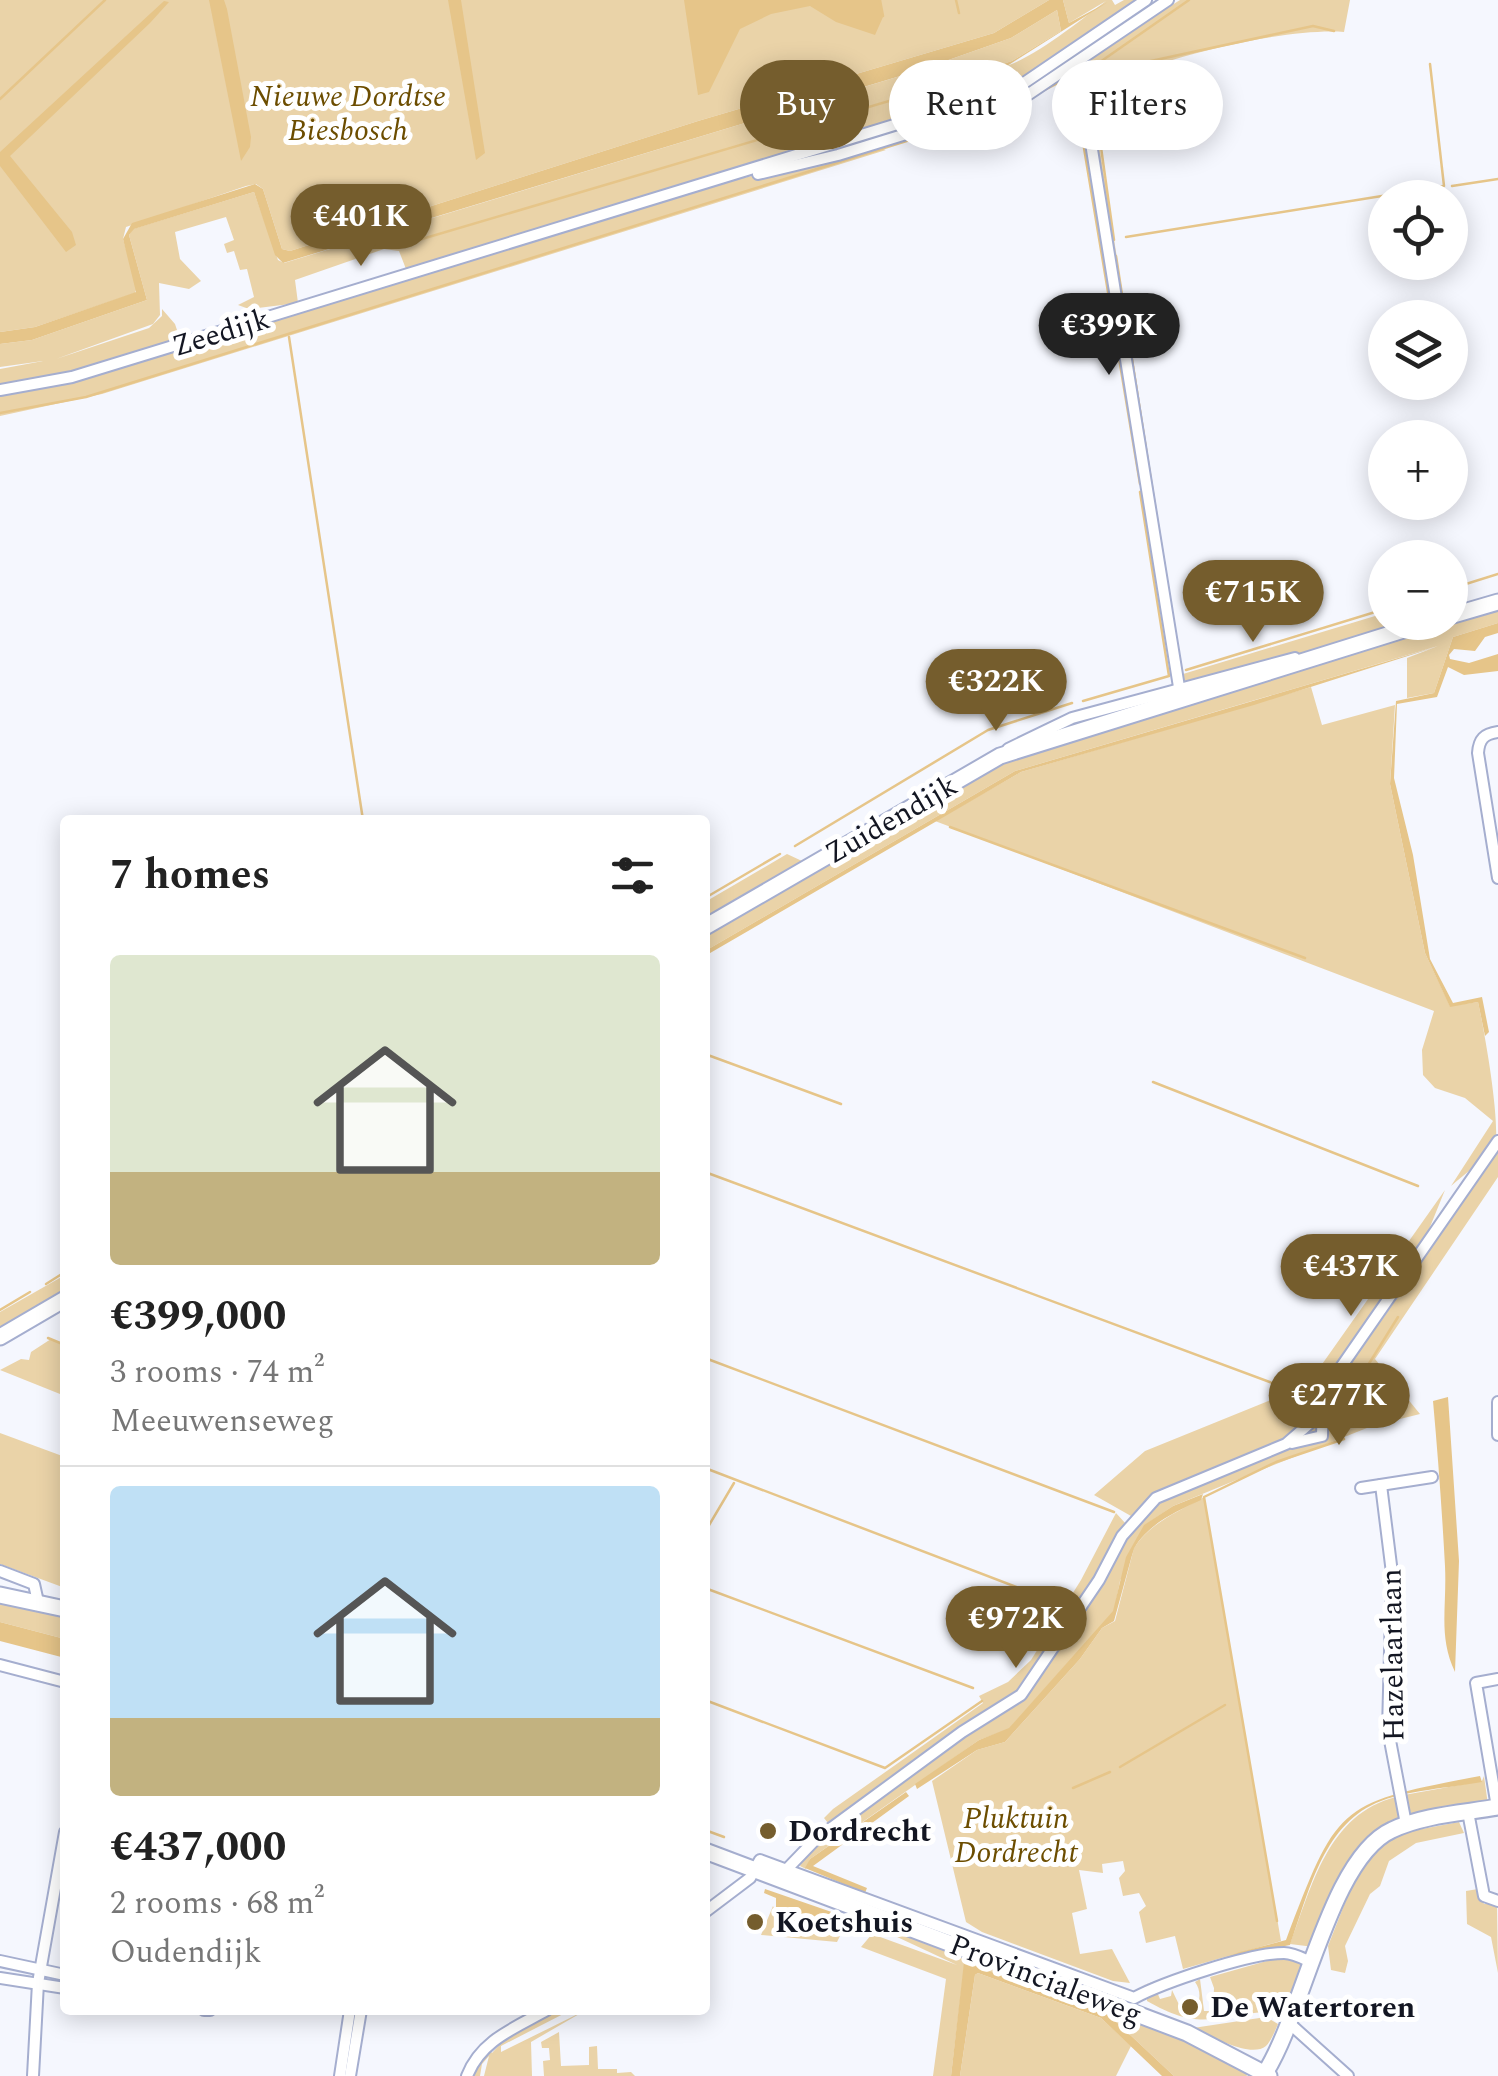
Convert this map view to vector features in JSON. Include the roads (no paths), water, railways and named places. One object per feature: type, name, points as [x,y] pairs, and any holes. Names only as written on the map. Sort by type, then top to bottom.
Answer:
[{"type":"street","name":"Zeedijk","points":[[0,390],[72,376],[1018,87],[1146,0]]},
{"type":"street","name":"Zeedijk","points":[[1082,60],[1168,0]]},
{"type":"street","name":"Zeedijk","points":[[727,177],[753,175],[838,155],[1016,100],[1052,79]]},
{"type":"street","points":[[1092,150],[1178,687]]},
{"type":"street","points":[[1468,611],[1498,602]]},
{"type":"street","name":"Zuidendijk","points":[[710,924],[1000,756],[1373,640]]},
{"type":"street","points":[[1000,756],[1020,741],[1072,718],[1274,660],[1336,652]]},
{"type":"street","points":[[1497,869],[1492,811],[1479,742],[1486,734],[1498,732]]},
{"type":"street","points":[[1286,1444],[1309,1424],[1323,1396],[1498,1141]]},
{"type":"street","points":[[0,1337],[60,1302]]},
{"type":"street","points":[[1314,1964],[1290,1954],[1266,1956],[1134,1998],[793,1876],[815,1840],[962,1732],[1021,1695],[1099,1580],[1122,1536],[1156,1498],[1286,1444],[1322,1436],[1323,1396]]},
{"type":"street","points":[[1498,1402],[1498,1435]]},
{"type":"street","points":[[1361,1488],[1432,1477]]},
{"type":"street","name":"Hazelaarlaan","points":[[1382,1485],[1392,1573],[1387,1716],[1406,1824]]},
{"type":"street","points":[[0,1571],[34,1584],[38,1602]]},
{"type":"street","points":[[0,1595],[60,1609]]},
{"type":"street","points":[[0,1664],[60,1681]]},
{"type":"street","points":[[1266,2075],[1351,1868],[1372,1843],[1406,1824],[1498,1807],[1476,1684],[1498,1679]]},
{"type":"street","points":[[1468,1812],[1484,1896],[1498,1901]]},
{"type":"street","name":"Provincialeweg","points":[[710,1852],[793,1876],[1187,2033],[1266,2075]]},
{"type":"street","points":[[34,2076],[38,1984],[60,1862]]},
{"type":"street","points":[[710,1908],[757,1866]]},
{"type":"street","points":[[0,1961],[60,1974]]},
{"type":"street","points":[[0,1978],[60,1987]]},
{"type":"street","points":[[340,2076],[349,2015]]},
{"type":"street","points":[[350,2076],[360,2015]]},
{"type":"street","points":[[468,2076],[479,2052],[538,2015]]},
{"type":"street","points":[[1289,2022],[1348,2076]]},
{"type":"waterway","points":[[0,99],[105,0]]},
{"type":"waterway","points":[[880,0],[883,16]]},
{"type":"waterway","points":[[956,0],[959,13]]},
{"type":"waterway","points":[[1114,240],[1090,69],[1189,0]]},
{"type":"waterway","points":[[1156,60],[1313,26],[1334,31]]},
{"type":"waterway","points":[[1126,237],[1444,186],[1430,64]]},
{"type":"waterway","points":[[1032,96],[1072,76],[1140,484]]},
{"type":"waterway","points":[[405,244],[889,101]]},
{"type":"waterway","points":[[0,413],[86,397],[889,146]]},
{"type":"waterway","points":[[1468,184],[1498,179]]},
{"type":"waterway","points":[[1116,256],[1154,501]]},
{"type":"waterway","points":[[289,337],[362,815]]},
{"type":"waterway","points":[[1083,701],[1169,676],[1140,492]]},
{"type":"waterway","points":[[1468,583],[1498,574]]},
{"type":"waterway","points":[[1186,670],[1368,614]]},
{"type":"waterway","points":[[795,846],[988,730],[1072,703]]},
{"type":"waterway","points":[[950,827],[1305,958]]},
{"type":"waterway","points":[[710,895],[780,854]]},
{"type":"waterway","points":[[710,1056],[841,1104]]},
{"type":"waterway","points":[[1153,1082],[1418,1186]]},
{"type":"waterway","points":[[710,1174],[1299,1393]]},
{"type":"waterway","points":[[46,1284],[60,1275]]},
{"type":"waterway","points":[[0,1310],[30,1292]]},
{"type":"waterway","points":[[1277,1921],[1204,1497],[1276,1462],[1344,1439],[1332,1423],[1398,1317]]},
{"type":"waterway","points":[[48,1338],[60,1343]]},
{"type":"waterway","points":[[710,1360],[1114,1512]]},
{"type":"waterway","points":[[710,1470],[1053,1601]]},
{"type":"waterway","points":[[710,1524],[734,1483]]},
{"type":"waterway","points":[[710,1590],[973,1688]]},
{"type":"waterway","points":[[710,1702],[885,1768],[982,1701]]},
{"type":"waterway","points":[[1120,1767],[1225,1705]]},
{"type":"waterway","points":[[1073,1788],[1110,1772]]},
{"type":"waterway","points":[[710,1832],[724,1837]]},
{"type":"place","name":"Dordrecht","points":[[768,1831]]},
{"type":"place","name":"Koetshuis","points":[[755,1922]]},
{"type":"place","name":"De Watertoren","points":[[1190,2007]]},
{"type":"park label","name":"Nieuwe Dordtse Biesbosch","points":[[348,113]]},
{"type":"park label","name":"Pluktuin Dordrecht","points":[[1016,1835]]}]
